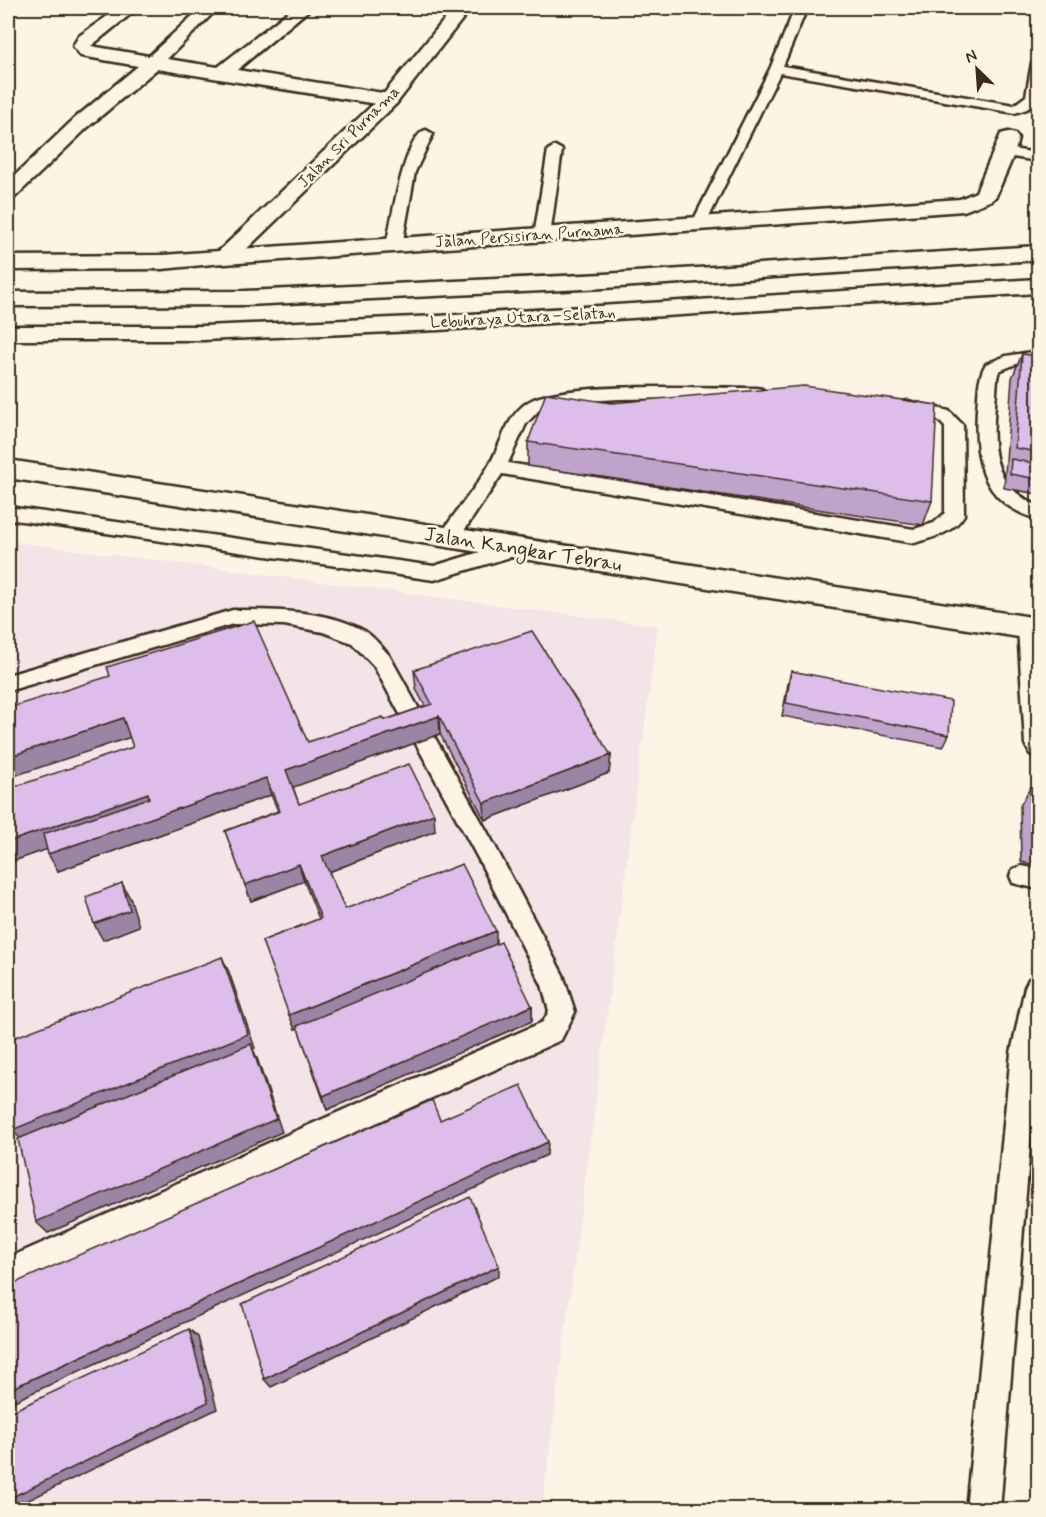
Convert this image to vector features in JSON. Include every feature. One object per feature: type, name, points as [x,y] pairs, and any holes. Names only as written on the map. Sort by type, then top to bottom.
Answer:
[{"type":"main road","points":[[129,8],[85,40],[82,46],[87,52],[389,100]]},
{"type":"main road","points":[[8,193],[81,123],[154,62],[210,8]]},
{"type":"main road","points":[[223,72],[303,8]]},
{"type":"main road","name":"Jalan Sri Purnama","points":[[225,257],[389,100],[462,8]]},
{"type":"main road","name":"Jalan Persisiran Purnama","points":[[8,263],[162,262],[964,205],[985,196],[1007,145]]},
{"type":"main road","name":"Lebuhraya Utara–Selatan","points":[[8,299],[245,298],[313,295],[604,281],[1038,253]]},
{"type":"main road","name":"Lebuhraya Utara–Selatan","points":[[8,333],[203,333],[438,323],[1038,286]]},
{"type":"main road","name":"Jalan Kangkar Tebrau","points":[[8,469],[1033,628]]},
{"type":"lane","points":[[699,223],[776,69],[801,8]]},
{"type":"lane","points":[[776,69],[1015,109],[1024,107],[1035,96],[1038,63]]},
{"type":"lane","points":[[394,246],[408,172],[426,134]]},
{"type":"lane","points":[[1007,145],[1038,157]]},
{"type":"lane","points":[[542,236],[555,150]]},
{"type":"lane","points":[[1038,356],[1012,360],[992,368],[988,378],[986,448],[992,479],[1018,507],[1038,513]]},
{"type":"lane","points":[[448,539],[496,467],[518,422],[533,406],[550,398],[619,394],[772,392]]},
{"type":"lane","points":[[496,467],[914,536],[941,528],[954,515],[954,424],[943,415],[920,407],[886,403]]},
{"type":"lane","points":[[8,513],[434,573],[513,549]]},
{"type":"lane","points":[[8,683],[233,617],[284,618],[326,625],[359,638],[382,661],[488,853],[554,983],[562,1012],[552,1031],[8,1273]]},
{"type":"lane","points":[[1033,628],[1036,744],[1038,748]]},
{"type":"lane","points":[[983,1509],[1024,1053],[1038,987]]},
{"type":"shaded area","points":[[8,541],[658,626],[542,1509],[8,1510]]},
{"type":"building","points":[[1022,354],[1038,356],[1038,452],[1015,448]]},
{"type":"building","points":[[804,386],[937,405],[932,501],[528,442],[546,393],[611,403]]},
{"type":"building","points":[[1011,459],[1038,464],[1038,479],[1010,474]]},
{"type":"building","points":[[254,621],[308,742],[383,717],[385,720],[432,704],[414,670],[532,631],[611,755],[484,803],[439,716],[286,770],[299,804],[409,764],[434,814],[322,856],[345,909],[462,864],[496,931],[289,1015],[262,941],[321,918],[299,864],[245,885],[225,831],[280,811],[266,778],[48,854],[43,834],[149,798],[148,793],[8,842],[8,789],[133,747],[123,718],[8,757],[8,708],[110,676],[107,667]]},
{"type":"building","points":[[791,671],[951,701],[949,735],[786,703]]},
{"type":"building","points":[[1030,788],[1038,789],[1038,846],[1032,845]]},
{"type":"building","points":[[122,883],[130,910],[94,924],[86,897]]},
{"type":"building","points":[[501,942],[532,1006],[323,1096],[297,1026]]},
{"type":"building","points":[[222,957],[248,1034],[12,1130],[8,1106],[8,1040]]},
{"type":"building","points":[[251,1044],[276,1119],[36,1222],[18,1139]]},
{"type":"building","points":[[521,1085],[548,1142],[8,1390],[8,1286],[432,1100],[440,1120]]},
{"type":"building","points":[[470,1197],[499,1266],[264,1379],[242,1304]]},
{"type":"building","points":[[189,1329],[208,1402],[8,1499],[8,1413]]}]
